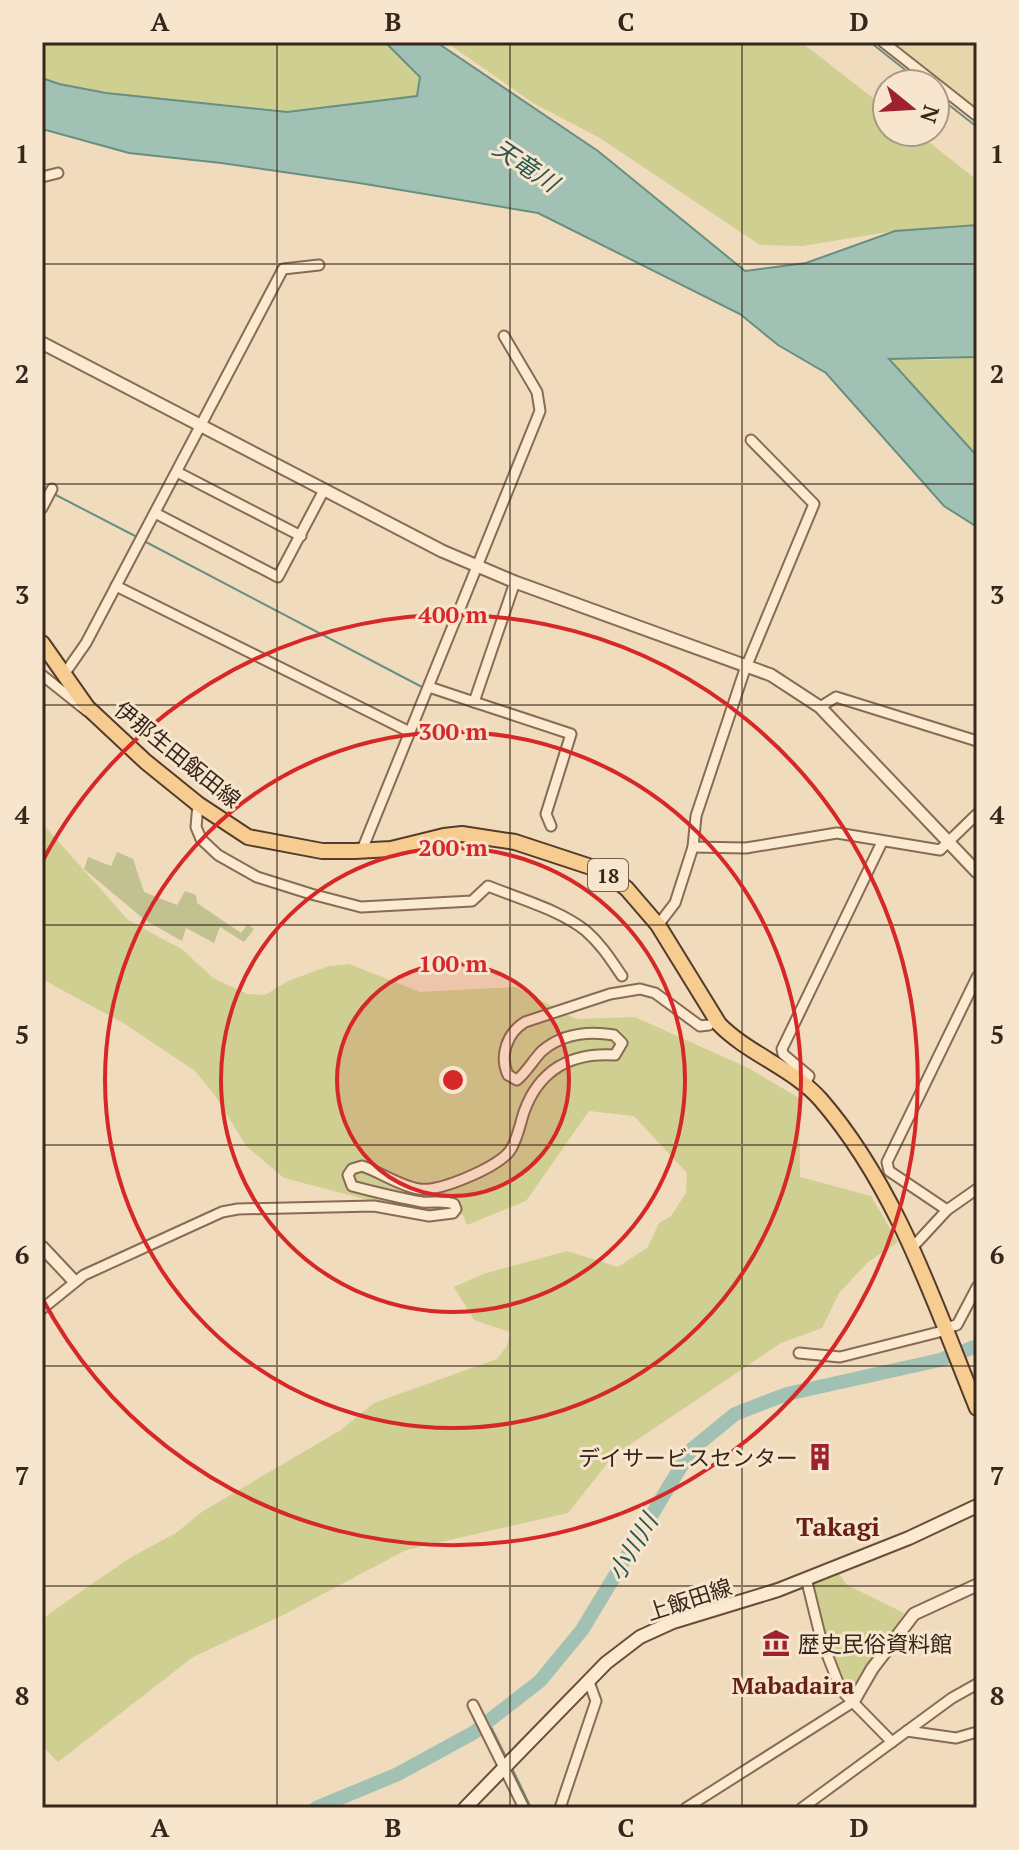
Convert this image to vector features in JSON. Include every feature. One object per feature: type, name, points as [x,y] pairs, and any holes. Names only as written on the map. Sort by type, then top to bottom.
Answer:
[{"type":"main road","name":"伊那生田飯田線","points":[[42,643],[94,713],[146,762],[198,804],[248,837],[322,851],[391,849],[462,834],[515,842],[594,868],[627,889],[658,925],[719,1024],[733,1037],[805,1085],[832,1115],[885,1191],[977,1408]]},
{"type":"main road","name":"上飯田線","points":[[465,1808],[621,1649],[653,1629],[739,1604],[909,1538],[977,1506]]},
{"type":"street","points":[[883,42],[977,116]]},
{"type":"street","points":[[42,177],[58,173]]},
{"type":"street","points":[[65,673],[86,643],[142,540],[283,269],[319,265]]},
{"type":"street","points":[[362,850],[540,411],[537,392],[504,336]]},
{"type":"street","points":[[42,343],[479,567],[771,675],[820,707],[977,872]]},
{"type":"street","points":[[658,925],[675,903],[693,847],[696,816],[747,667],[814,504],[751,440]]},
{"type":"street","points":[[177,472],[301,536]]},
{"type":"street","points":[[155,513],[278,577],[324,490]]},
{"type":"street","points":[[42,508],[50,491]]},
{"type":"street","points":[[474,702],[515,582]]},
{"type":"street","points":[[116,586],[410,732]]},
{"type":"street","points":[[42,675],[83,710],[94,713]]},
{"type":"street","points":[[429,687],[571,734],[546,814],[551,826]]},
{"type":"street","points":[[820,707],[836,697],[977,741]]},
{"type":"street","points":[[198,804],[196,827],[201,839],[231,865],[257,877],[361,907],[472,901],[488,886],[585,930],[622,976]]},
{"type":"street","points":[[693,847],[746,848],[837,833],[940,850],[977,814]]},
{"type":"street","points":[[805,1085],[809,1076],[783,1054],[782,1049],[882,842]]},
{"type":"street","points":[[947,1210],[889,1171],[887,1162],[977,977]]},
{"type":"street","points":[[42,1309],[84,1275],[207,1218],[238,1209],[374,1206],[429,1216],[453,1213],[456,1209],[454,1204],[448,1202],[424,1202],[352,1186],[348,1175],[352,1169],[362,1166],[420,1189],[464,1180],[508,1153],[539,1080],[549,1071],[588,1055],[615,1055],[622,1043],[619,1038],[600,1033],[566,1036],[544,1049],[517,1080],[505,1069],[509,1035],[515,1028],[543,1015],[631,989],[655,993],[700,1026],[709,1025]]},
{"type":"street","points":[[911,1249],[947,1210],[977,1189]]},
{"type":"street","points":[[42,1247],[74,1281]]},
{"type":"street","points":[[799,1353],[840,1357],[943,1331],[957,1325],[977,1287]]},
{"type":"street","points":[[806,1578],[821,1639],[841,1690],[892,1742]]},
{"type":"street","points":[[692,1807],[853,1702],[872,1669],[914,1614],[977,1585]]},
{"type":"street","points":[[560,1808],[596,1701],[589,1682]]},
{"type":"street","points":[[802,1808],[952,1698],[977,1684]]},
{"type":"street","points":[[474,1706],[524,1808]]},
{"type":"street","points":[[907,1731],[956,1738],[977,1732]]},
{"type":"shaded area","points":[[888,42],[977,42],[977,111],[951,91],[951,68],[922,68]]},
{"type":"green space","points":[[42,42],[385,42],[420,77],[417,96],[287,112],[106,93],[59,84],[42,78]]},
{"type":"green space","points":[[446,42],[801,42],[871,97],[871,148],[936,148],[977,180],[977,225],[895,231],[802,246],[760,245],[600,138],[533,103]]},
{"type":"green space","points":[[977,357],[977,456],[888,358],[932,360]]},
{"type":"green space","points":[[42,823],[128,920],[183,950],[213,978],[247,994],[265,995],[288,981],[329,966],[349,964],[420,992],[516,987],[576,1019],[635,1017],[748,1068],[799,1098],[800,1177],[871,1196],[898,1242],[868,1262],[839,1293],[822,1328],[781,1343],[613,1456],[568,1513],[406,1550],[283,1615],[193,1657],[58,1762],[42,1746],[42,1621],[49,1614],[128,1559],[176,1533],[203,1511],[341,1430],[374,1403],[497,1359],[507,1346],[510,1332],[474,1320],[454,1287],[483,1274],[567,1251],[618,1267],[648,1247],[659,1223],[671,1216],[686,1193],[687,1173],[634,1116],[589,1111],[526,1201],[467,1225],[463,1215],[376,1202],[284,1178],[247,1147],[214,1094],[195,1071],[125,1024],[42,979]]},
{"type":"green space","points":[[117,852],[133,859],[144,892],[177,905],[185,891],[196,895],[197,903],[241,933],[248,924],[254,929],[244,942],[220,927],[214,943],[186,928],[182,941],[145,920],[84,869],[88,857],[111,866]]},
{"type":"green space","points":[[836,1570],[847,1585],[904,1613],[853,1699],[841,1689],[806,1578]]},
{"type":"water","name":"天竜川","points":[[385,42],[436,42],[598,151],[745,271],[806,263],[895,231],[977,225],[977,357],[889,359],[977,456],[977,527],[944,506],[826,373],[778,345],[740,314],[538,213],[359,183],[129,153],[42,129],[42,78],[106,93],[287,112],[417,96],[420,77]]},
{"type":"waterway","points":[[870,42],[903,68]]},
{"type":"waterway","points":[[951,107],[977,127]]},
{"type":"waterway","points":[[52,493],[139,538]]},
{"type":"waterway","points":[[144,541],[422,687]]},
{"type":"waterway","name":"小川川","points":[[316,1808],[398,1774],[473,1733],[540,1681],[582,1630],[691,1450],[735,1414],[787,1394],[940,1360],[977,1346]]},
{"type":"waterway","points":[[488,1721],[506,1757]]},
{"type":"waterway","points":[[511,1766],[531,1808]]},
{"type":"place","name":"デイサービスセンター","points":[[820,1457]]},
{"type":"place","name":"歴史民俗資料館","points":[[776,1643]]},
{"type":"district","name":"Takagi","points":[[838,1526]]},
{"type":"district","name":"Mabadaira","points":[[793,1685]]}]
